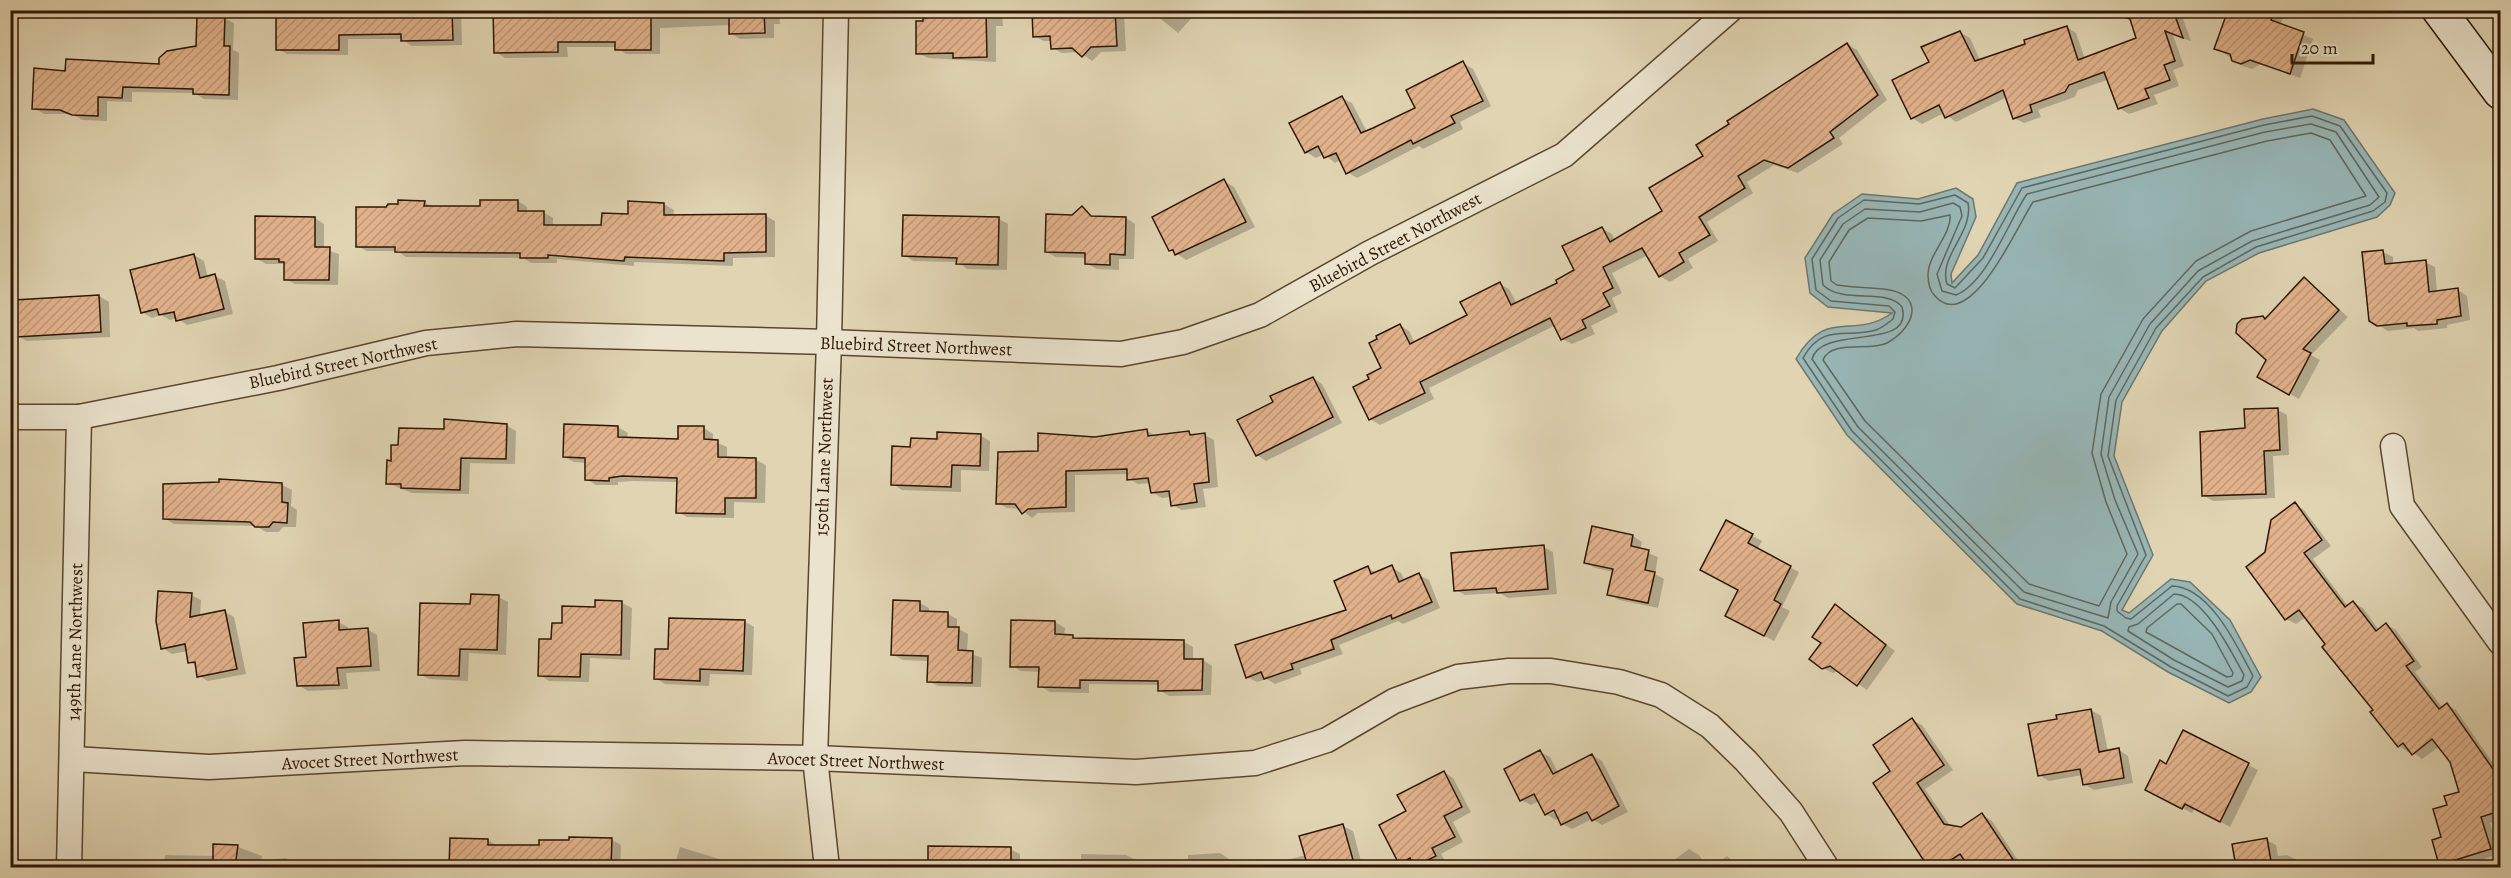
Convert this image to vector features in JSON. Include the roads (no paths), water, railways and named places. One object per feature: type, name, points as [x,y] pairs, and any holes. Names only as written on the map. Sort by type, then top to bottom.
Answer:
[{"type":"street","name":"150th Lane Northwest","points":[[826,867],[815,758],[829,342],[836,10]]},
{"type":"street","name":"Bluebird Street Northwest","points":[[10,417],[79,417],[278,378],[426,343],[517,334],[829,342],[1121,354],[1183,342],[1251,318],[1370,252],[1564,155],[1730,10]]},
{"type":"street","points":[[2439,10],[2500,92]]},
{"type":"street","name":"149th Lane Northwest","points":[[69,867],[79,417]]},
{"type":"street","points":[[2393,446],[2402,506],[2500,642]]},
{"type":"street","name":"Avocet Street Northwest","points":[[73,759],[209,767],[465,753],[815,758],[1136,772],[1255,763],[1327,740],[1394,701],[1458,676],[1509,671],[1551,671],[1619,682],[1661,695],[1710,726],[1746,761],[1791,812],[1827,867]]},
{"type":"water","points":[[2313,109],[2344,120],[2395,193],[2390,205],[2377,217],[2259,253],[2206,281],[2162,331],[2122,402],[2114,456],[2153,555],[2122,610],[2129,613],[2171,579],[2190,582],[2230,620],[2261,677],[2251,692],[2229,703],[2168,672],[2102,631],[2017,604],[1847,435],[1796,359],[1807,343],[1818,333],[1829,329],[1865,325],[1892,313],[1828,307],[1810,293],[1805,258],[1833,214],[1862,194],[1918,199],[1956,188],[1973,199],[1976,217],[1951,274],[1952,283],[1978,255],[2017,183],[2263,119]]}]
